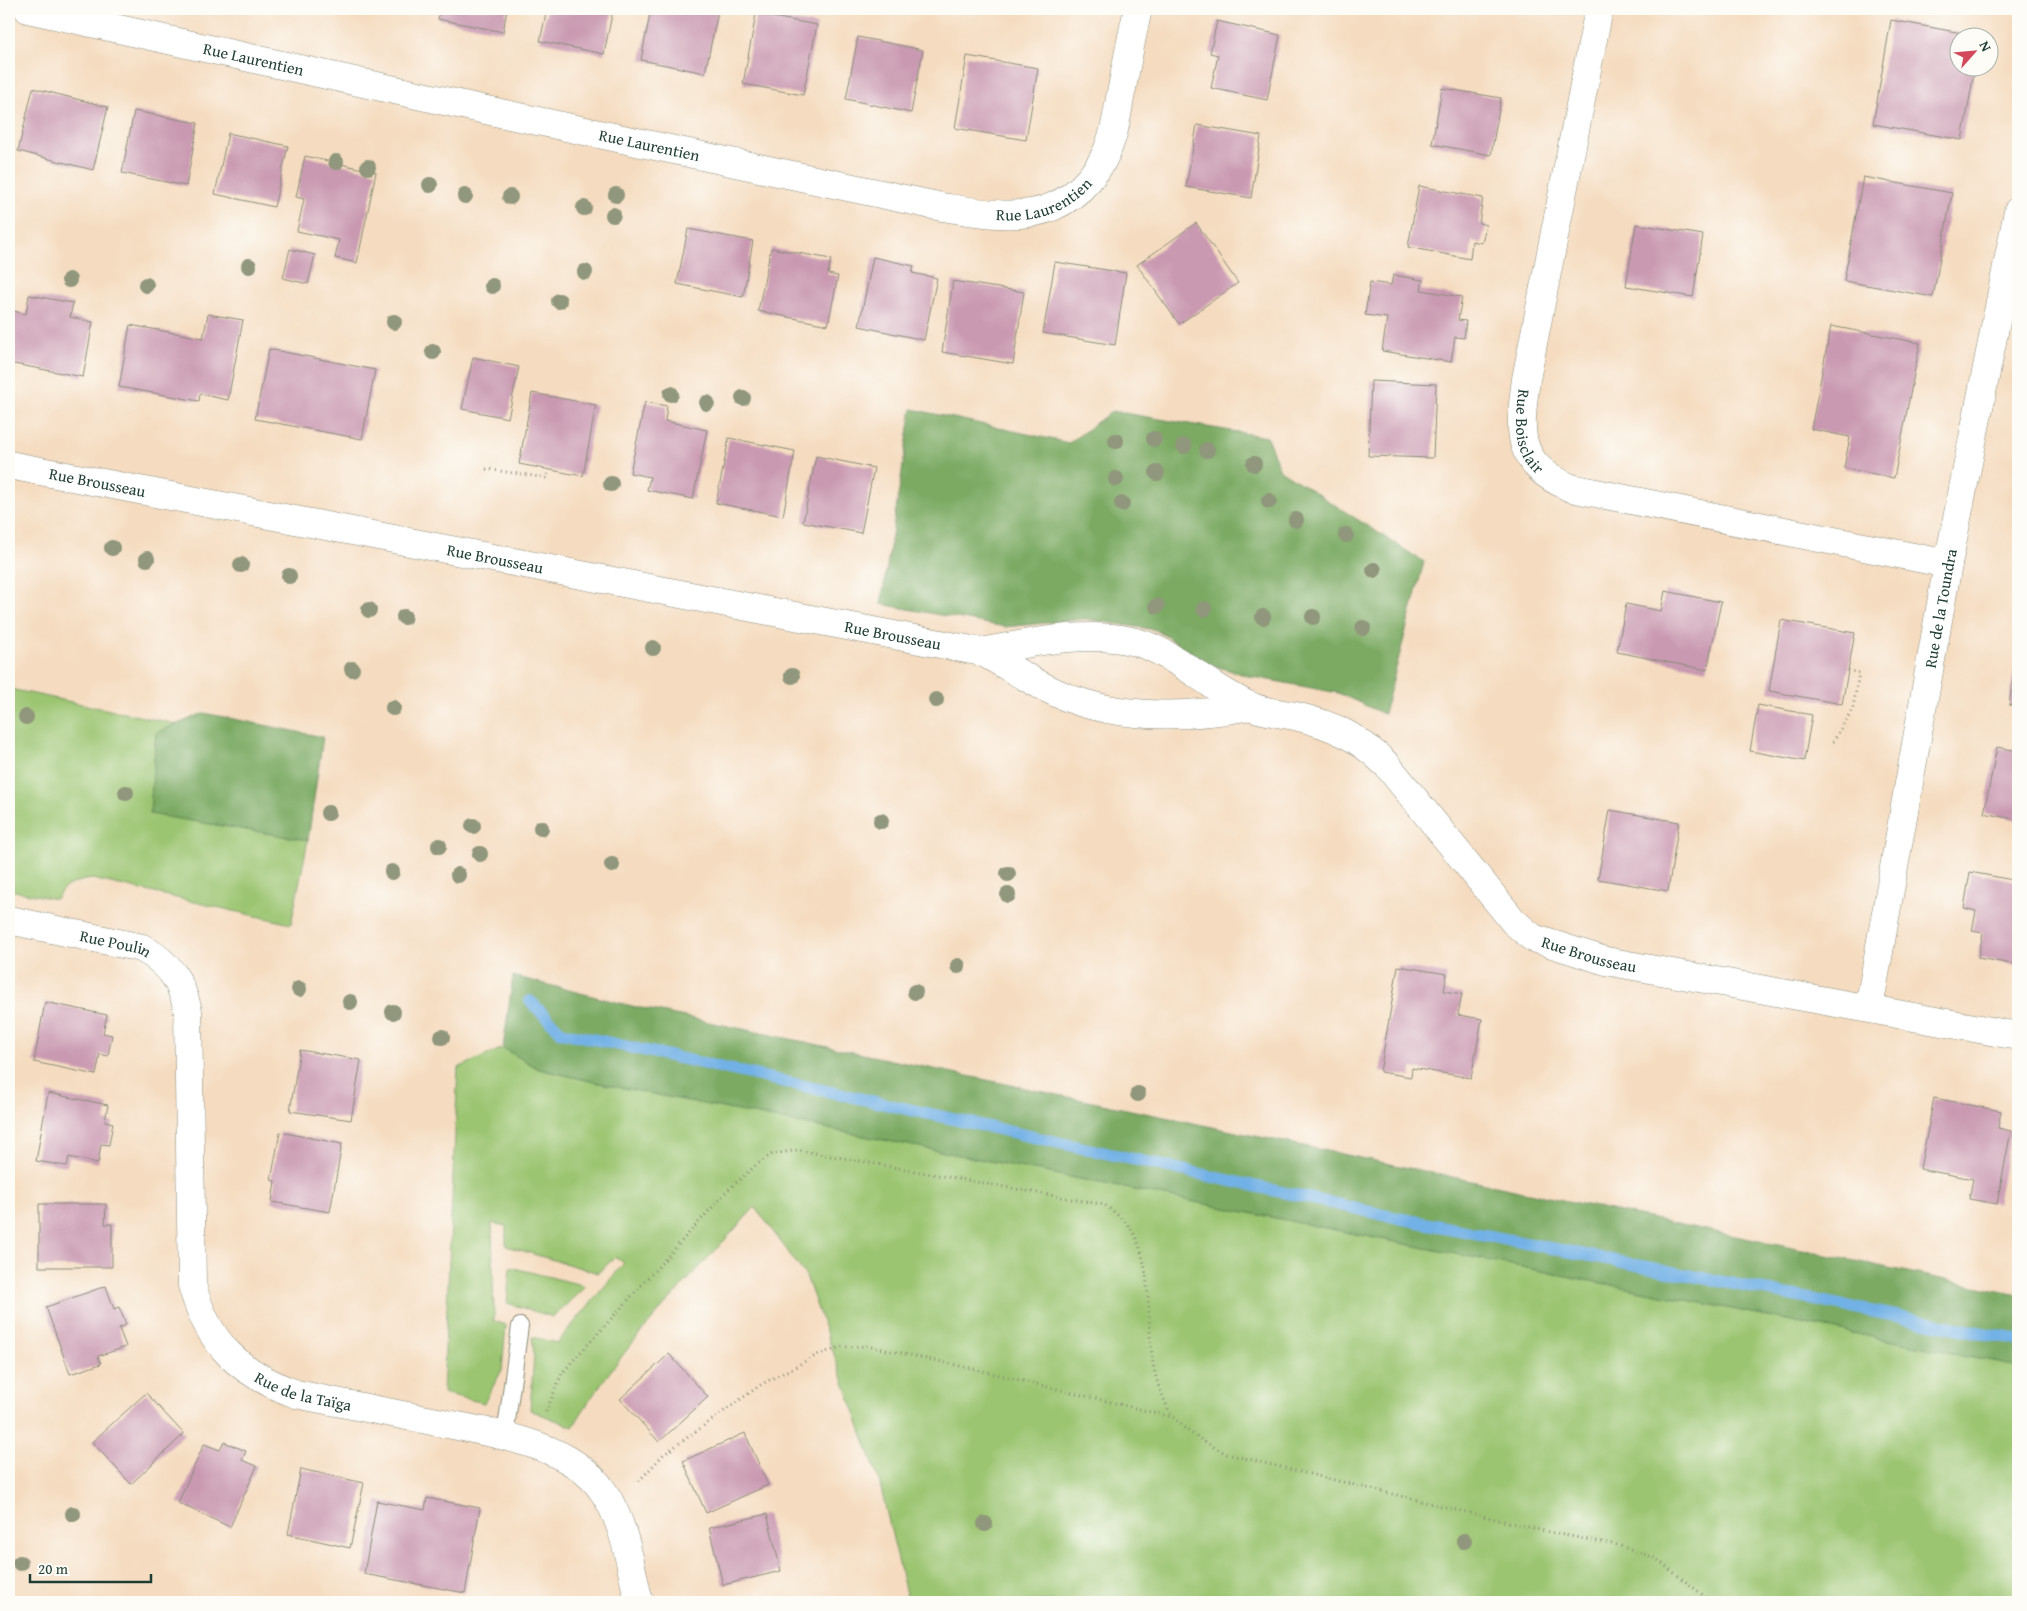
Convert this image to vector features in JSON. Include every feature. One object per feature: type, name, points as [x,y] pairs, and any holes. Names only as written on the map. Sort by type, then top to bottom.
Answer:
[{"type":"street","name":"Rue Laurentien","points":[[28,9],[472,107],[942,207],[991,213],[1022,213],[1051,208],[1070,198],[1087,182],[1102,161],[1112,140],[1138,9]]},
{"type":"street","name":"Rue Boisclair","points":[[1599,9],[1526,379],[1520,428],[1525,448],[1535,465],[1552,480],[1571,488],[1948,564]]},
{"type":"street","name":"Rue de la Toundra","points":[[1869,1008],[1948,564],[2018,211]]},
{"type":"street","name":"Rue Brousseau","points":[[9,464],[982,652],[1072,699],[1106,710],[1138,714],[1180,715],[1221,712],[1251,706]]},
{"type":"street","name":"Rue Brousseau","points":[[982,652],[1065,638],[1125,640],[1148,646],[1251,706],[1318,721],[1342,730],[1369,747],[1387,765],[1496,902],[1514,922],[1533,938],[1606,961],[2018,1036]]},
{"type":"street","name":"Rue Poulin","points":[[9,920],[142,948],[156,956],[169,968],[183,989],[188,1011]]},
{"type":"street","name":"Rue de la Taïga","points":[[188,1011],[191,1276],[198,1307],[218,1343],[244,1368],[279,1388],[296,1394],[505,1436],[537,1446],[560,1456],[582,1470],[602,1489],[611,1505],[619,1522],[639,1602]]},
{"type":"lane","points":[[505,1436],[520,1326]]},
{"type":"path","points":[[486,469],[546,478],[548,470]]},
{"type":"path","points":[[1833,742],[1853,708],[1859,673],[1848,670]]},
{"type":"path","points":[[537,1446],[549,1402],[562,1373],[727,1191],[755,1166],[772,1154],[798,1150],[1105,1205],[1121,1218],[1134,1233],[1143,1259],[1152,1355],[1159,1390],[1172,1417],[1194,1436],[1227,1454],[1553,1533],[1618,1545],[1655,1558],[1712,1602]]},
{"type":"path","points":[[611,1505],[640,1480],[663,1455],[762,1384],[820,1354],[842,1347],[878,1348],[1172,1417]]},
{"type":"green space","points":[[912,409],[1069,443],[1112,411],[1267,437],[1280,470],[1424,562],[1384,714],[1338,693],[1248,676],[1209,664],[1156,630],[1085,619],[1005,627],[881,604]]},
{"type":"green space","points":[[10,689],[176,724],[156,733],[150,814],[308,840],[291,924],[93,879],[72,884],[63,890],[56,899],[9,890]]},
{"type":"green space","points":[[204,713],[323,737],[308,840],[150,814],[156,733]]},
{"type":"green space","points":[[513,976],[632,1006],[2018,1295],[2018,1366],[608,1085],[539,1069],[503,1048]]},
{"type":"green space","points":[[503,1048],[539,1069],[608,1085],[2018,1366],[2018,1602],[908,1602],[879,1480],[806,1276],[755,1207],[658,1312],[613,1368],[573,1427],[530,1410],[534,1355],[532,1337],[557,1343],[624,1263],[615,1257],[598,1273],[506,1246],[506,1226],[492,1223],[494,1321],[506,1325],[502,1370],[484,1403],[443,1393],[458,1068]]},
{"type":"green space","points":[[510,1267],[586,1286],[553,1317],[507,1303]]},
{"type":"building","points":[[440,9],[507,9],[503,32],[438,19]]},
{"type":"building","points":[[547,9],[613,9],[604,54],[540,41]]},
{"type":"building","points":[[651,9],[705,9],[718,11],[705,73],[641,60]]},
{"type":"building","points":[[756,14],[817,25],[803,95],[743,84]]},
{"type":"building","points":[[1891,20],[1950,31],[1950,78],[1973,78],[1962,140],[1873,124]]},
{"type":"building","points":[[1217,21],[1280,35],[1267,100],[1211,88],[1218,55],[1210,53]]},
{"type":"building","points":[[858,37],[923,50],[911,113],[846,99]]},
{"type":"building","points":[[967,56],[1038,68],[1026,140],[955,128]]},
{"type":"building","points":[[33,88],[108,107],[93,170],[18,151]]},
{"type":"building","points":[[1442,88],[1501,98],[1491,155],[1432,144]]},
{"type":"building","points":[[134,111],[198,123],[186,186],[122,173]]},
{"type":"building","points":[[1197,125],[1261,136],[1251,198],[1186,187]]},
{"type":"building","points":[[228,133],[288,146],[274,207],[215,194]]},
{"type":"building","points":[[305,156],[376,172],[357,263],[335,258],[339,240],[297,231],[304,199],[296,197]]},
{"type":"building","points":[[1863,177],[1952,193],[1933,297],[1844,281]]},
{"type":"building","points":[[1419,186],[1483,198],[1479,223],[1486,225],[1482,243],[1472,241],[1470,259],[1408,247]]},
{"type":"building","points":[[1196,223],[1238,283],[1179,324],[1137,265]]},
{"type":"building","points":[[1636,224],[1703,235],[1693,297],[1626,286]]},
{"type":"building","points":[[688,229],[753,241],[743,297],[677,284]]},
{"type":"building","points":[[771,248],[831,259],[828,274],[838,276],[828,325],[758,311]]},
{"type":"building","points":[[290,249],[315,255],[308,284],[283,278]]},
{"type":"building","points":[[873,257],[914,266],[912,273],[937,278],[924,340],[859,326]]},
{"type":"building","points":[[1055,262],[1126,273],[1115,345],[1043,333]]},
{"type":"building","points":[[1393,275],[1423,280],[1421,290],[1462,297],[1458,320],[1466,321],[1464,338],[1455,337],[1451,362],[1382,351],[1387,318],[1365,315],[1370,282],[1391,285]]},
{"type":"building","points":[[953,281],[1024,292],[1013,364],[942,352]]},
{"type":"building","points":[[29,295],[73,303],[70,317],[93,322],[83,377],[9,363],[9,310],[26,314]]},
{"type":"building","points":[[208,314],[243,320],[228,400],[200,394],[199,401],[119,387],[130,325],[203,338]]},
{"type":"building","points":[[1831,326],[1920,343],[1894,478],[1844,468],[1850,437],[1811,429]]},
{"type":"building","points":[[269,349],[375,370],[362,439],[255,419]]},
{"type":"building","points":[[473,357],[519,367],[508,418],[462,409]]},
{"type":"building","points":[[1371,381],[1436,384],[1433,458],[1368,456]]},
{"type":"building","points":[[532,393],[596,405],[583,476],[519,464]]},
{"type":"building","points":[[645,402],[667,406],[665,421],[707,430],[693,499],[647,490],[650,477],[630,473]]},
{"type":"building","points":[[729,438],[795,451],[783,516],[716,503]]},
{"type":"building","points":[[816,456],[874,468],[861,533],[803,522]]},
{"type":"building","points":[[1665,591],[1721,602],[1707,670],[1617,652],[1626,604],[1661,611]]},
{"type":"building","points":[[1781,620],[1855,633],[1842,704],[1769,691]]},
{"type":"building","points":[[2018,651],[2018,706],[2009,705]]},
{"type":"building","points":[[1758,705],[1812,715],[1804,761],[1750,751]]},
{"type":"building","points":[[1997,747],[2018,751],[2018,820],[1984,813]]},
{"type":"building","points":[[1610,810],[1679,822],[1668,891],[1598,879]]},
{"type":"building","points":[[1970,872],[2018,881],[2018,965],[1978,958],[1983,933],[1972,931],[1976,911],[1964,908]]},
{"type":"building","points":[[1398,966],[1447,974],[1444,991],[1462,994],[1458,1015],[1482,1019],[1471,1078],[1412,1068],[1411,1077],[1380,1072]]},
{"type":"building","points":[[45,1002],[107,1015],[103,1033],[112,1035],[108,1056],[100,1054],[96,1075],[34,1062]]},
{"type":"building","points":[[300,1050],[361,1060],[351,1120],[290,1111]]},
{"type":"building","points":[[48,1093],[108,1105],[105,1121],[113,1123],[109,1145],[101,1144],[98,1163],[69,1157],[67,1166],[36,1161]]},
{"type":"building","points":[[1934,1098],[2001,1111],[1998,1128],[2011,1131],[1997,1204],[1969,1199],[1973,1179],[1920,1169]]},
{"type":"building","points":[[280,1132],[342,1144],[330,1212],[272,1202],[275,1181],[271,1180]]},
{"type":"building","points":[[39,1204],[106,1204],[105,1224],[112,1224],[112,1267],[39,1267]]},
{"type":"building","points":[[106,1286],[114,1309],[119,1307],[126,1325],[119,1328],[126,1347],[98,1356],[101,1364],[70,1374],[46,1307]]},
{"type":"building","points":[[669,1354],[708,1397],[659,1442],[620,1399]]},
{"type":"building","points":[[146,1393],[184,1434],[131,1484],[92,1442]]},
{"type":"building","points":[[745,1433],[768,1485],[706,1513],[683,1461]]},
{"type":"building","points":[[224,1442],[246,1451],[242,1460],[257,1466],[230,1527],[178,1503],[204,1444],[220,1450]]},
{"type":"building","points":[[301,1469],[364,1483],[350,1548],[288,1534]]},
{"type":"building","points":[[427,1498],[480,1508],[465,1593],[364,1574],[377,1501],[425,1510]]},
{"type":"building","points":[[767,1514],[781,1571],[723,1585],[709,1528]]},
{"type":"building","points":[[549,1599],[550,1602],[537,1602]]},
{"type":"waterway","points":[[530,1001],[561,1032],[1398,1218],[2018,1340]]}]
